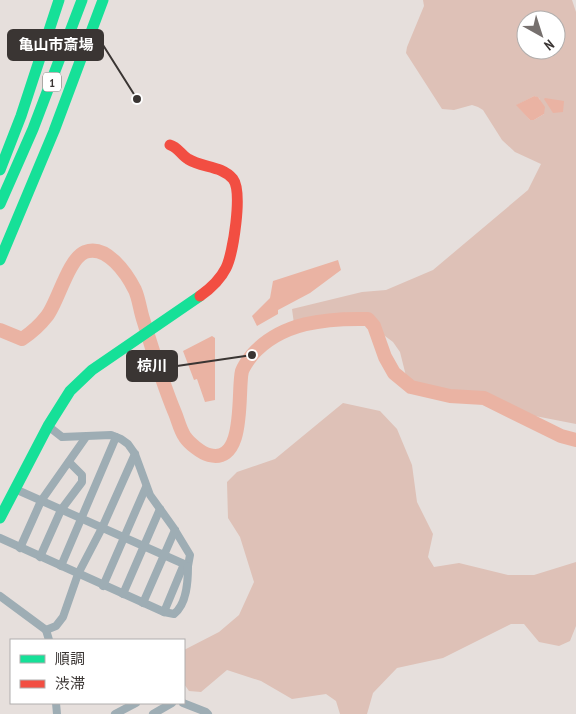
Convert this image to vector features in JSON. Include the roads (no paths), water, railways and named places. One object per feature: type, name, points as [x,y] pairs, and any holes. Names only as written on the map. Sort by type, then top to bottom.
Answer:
[{"type":"main road","points":[[0,170],[21,116],[59,0]]},
{"type":"main road","name":"1","points":[[18,162],[74,0]]},
{"type":"main road","name":"1","points":[[0,204],[54,78],[82,0]]},
{"type":"main road","points":[[0,260],[30,192],[77,74],[103,0]]},
{"type":"main road","points":[[0,518],[48,426],[70,391],[92,370],[202,295],[222,276],[231,249],[238,201],[236,186],[231,176],[222,170],[188,159],[170,145]]},
{"type":"street","points":[[48,426],[62,438],[100,435],[116,437],[128,444],[135,454],[146,487],[190,555],[164,612]]},
{"type":"street","points":[[20,548],[41,501],[86,437]]},
{"type":"street","points":[[60,566],[116,437]]},
{"type":"street","points":[[46,630],[56,626],[63,617],[78,574],[102,528],[135,454]]},
{"type":"street","points":[[40,557],[61,510],[82,482],[82,475],[69,462]]},
{"type":"street","points":[[103,586],[146,487]]},
{"type":"street","points":[[15,489],[186,565]]},
{"type":"street","points":[[123,594],[160,509]]},
{"type":"street","points":[[143,603],[175,530]]},
{"type":"street","points":[[0,538],[103,586],[164,612],[174,614],[178,610],[186,590],[186,565]]},
{"type":"street","points":[[0,596],[46,630],[49,639]]},
{"type":"street","points":[[115,714],[134,704]]},
{"type":"street","points":[[153,714],[170,704]]},
{"type":"street","points":[[185,704],[208,714]]},
{"type":"street","points":[[189,714],[197,708]]},
{"type":"waterway","points":[[0,330],[22,339],[51,310],[68,272],[79,256],[85,252],[101,252],[115,262],[131,283],[136,293],[162,378],[182,431],[189,442],[206,454],[221,455],[229,449],[235,438],[238,424],[242,371],[252,355],[276,335],[290,329],[320,321],[352,319],[368,319],[374,326],[385,357],[394,373],[411,387],[450,396],[484,398],[561,436],[576,440]]},
{"type":"place","name":"亀山市斎場","points":[[137,99]]},
{"type":"place","name":"椋川","points":[[252,355]]}]
